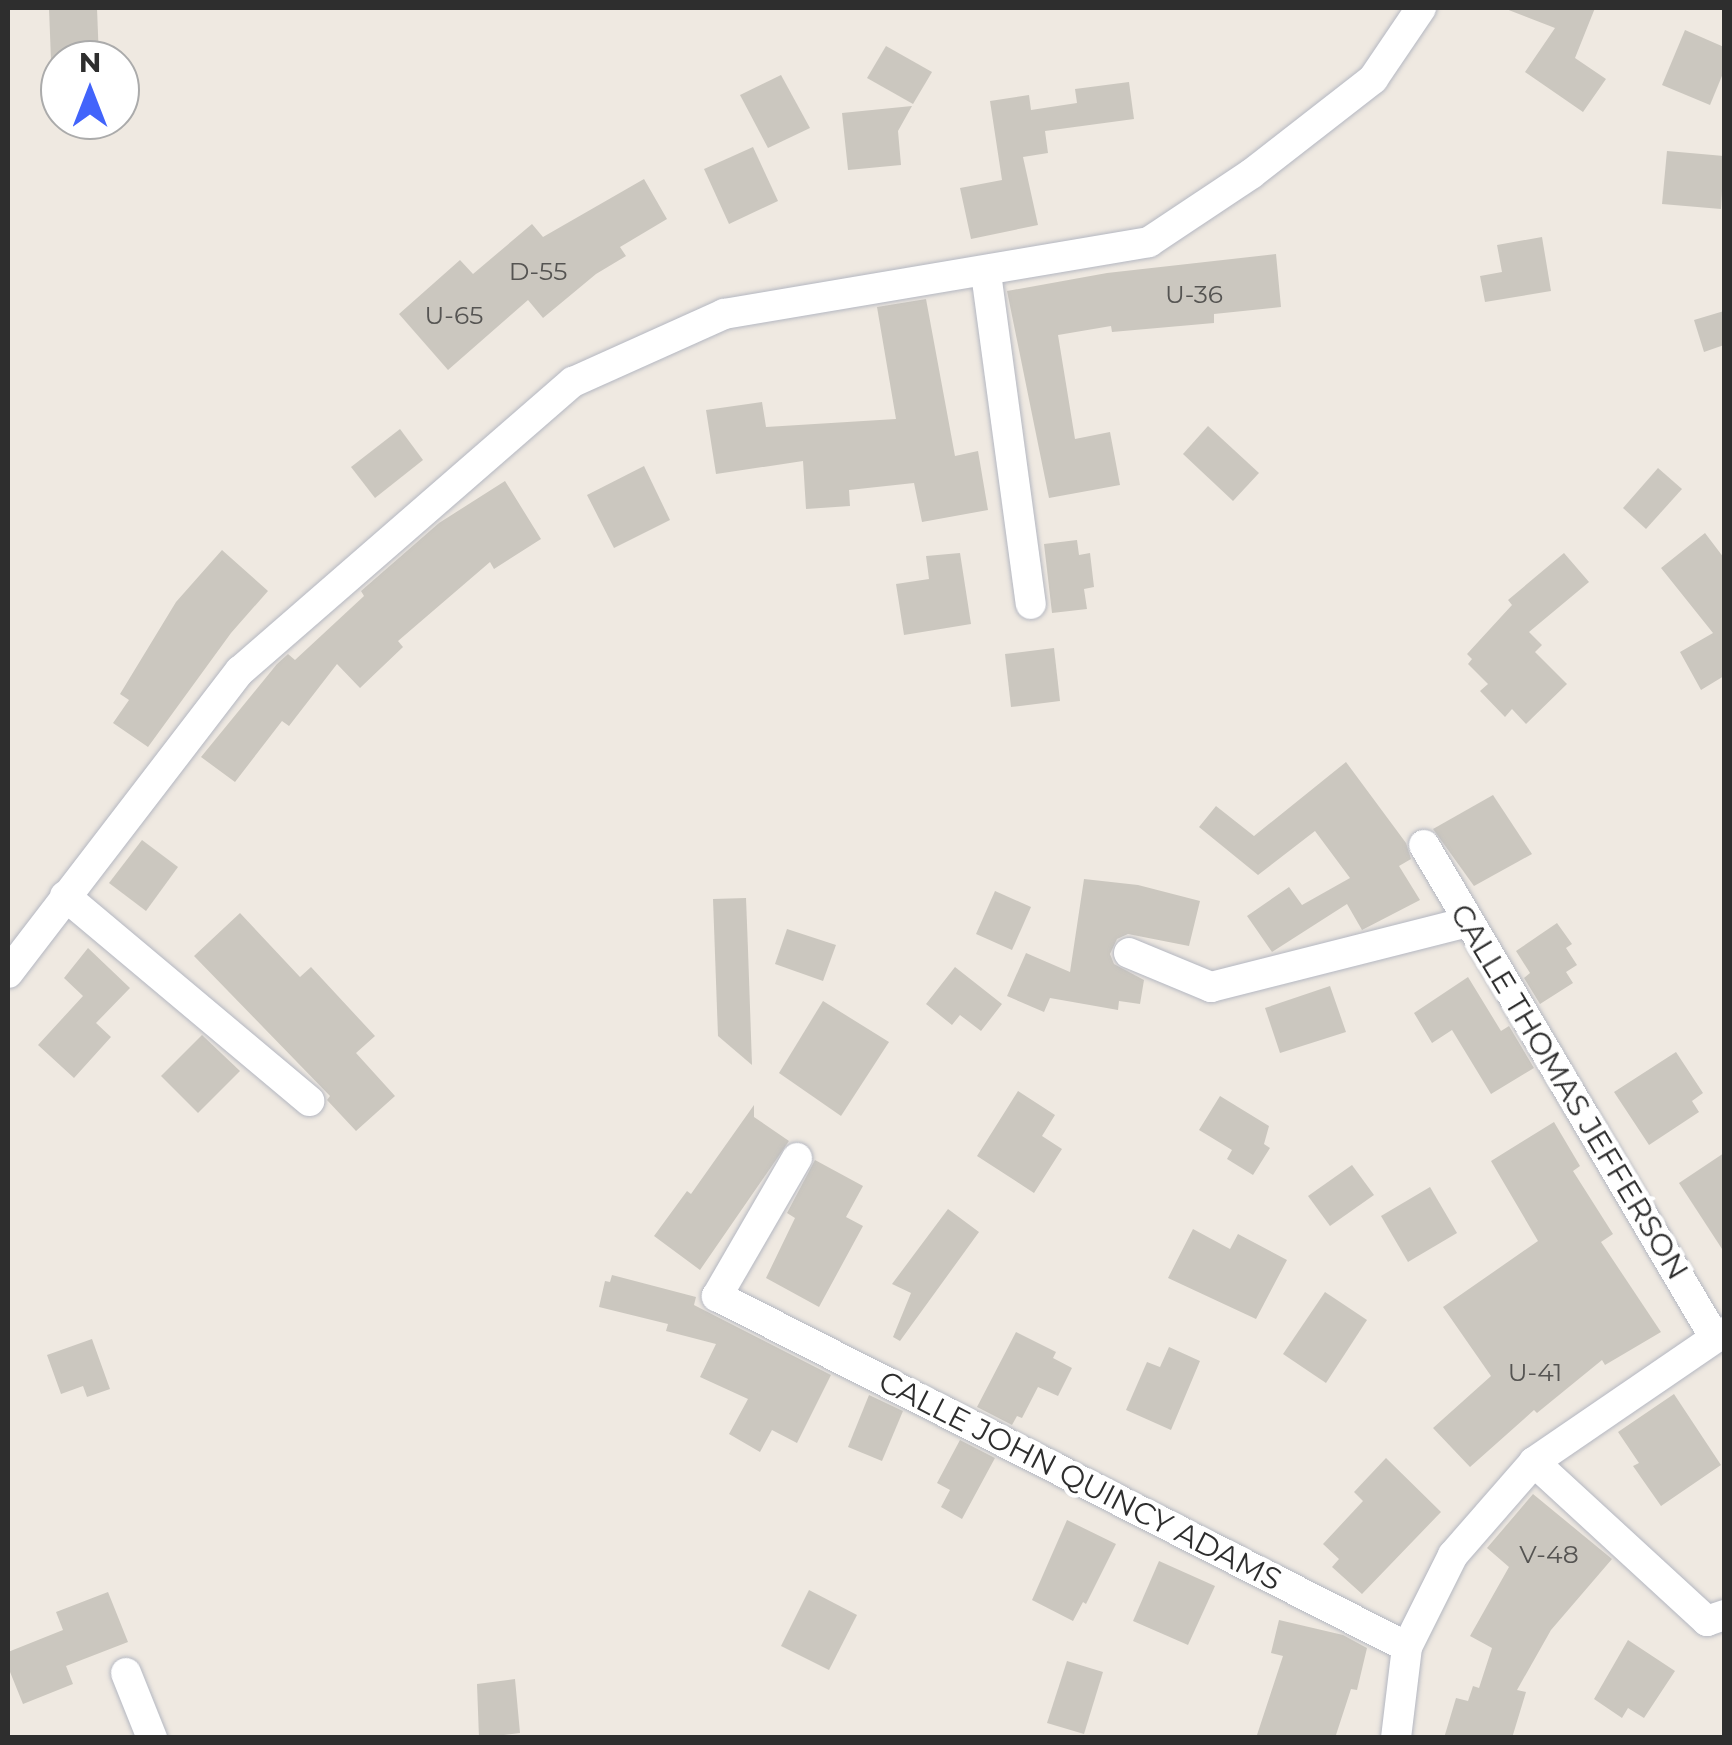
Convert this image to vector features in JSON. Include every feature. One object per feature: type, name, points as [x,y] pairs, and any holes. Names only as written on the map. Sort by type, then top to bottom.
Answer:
[{"type":"street","points":[[8,973],[240,671],[573,382],[724,314],[986,273],[1149,242],[1251,174],[1373,79],[1420,8]]},
{"type":"street","points":[[986,273],[1032,604]]},
{"type":"street","name":"CALLE THOMAS JEFFERSON","points":[[1424,845],[1720,1335]]},
{"type":"street","points":[[65,896],[309,1101]]},
{"type":"street","points":[[1129,952],[1211,987],[1468,922]]},
{"type":"street","name":"CALLE JOHN QUINCY ADAMS","points":[[797,1158],[718,1296],[1407,1648]]},
{"type":"street","points":[[1396,1738],[1407,1648],[1453,1555],[1534,1462],[1720,1335]]},
{"type":"street","points":[[1534,1462],[1707,1621],[1724,1615]]},
{"type":"street","points":[[126,1673],[152,1738]]},
{"type":"building","points":[[49,8],[97,8],[98,40],[50,40]]},
{"type":"building","points":[[1595,8],[1575,58],[1606,79],[1583,112],[1525,72],[1555,28],[1506,9]]},
{"type":"building","points":[[1685,30],[1724,47],[1724,71],[1710,105],[1662,85]]},
{"type":"building","points":[[886,46],[932,72],[913,104],[867,78]]},
{"type":"building","points":[[781,75],[810,128],[768,148],[740,95]]},
{"type":"building","points":[[1129,82],[1134,119],[1045,131],[1048,153],[1023,157],[1038,225],[971,239],[960,188],[1002,180],[990,101],[1029,95],[1031,110],[1077,103],[1075,89]]},
{"type":"building","points":[[912,106],[898,131],[901,165],[848,170],[842,113]]},
{"type":"building","points":[[753,147],[778,201],[729,224],[704,169]]},
{"type":"building","points":[[1667,151],[1724,156],[1721,209],[1662,204]]},
{"type":"building","points":[[644,179],[667,219],[620,247],[626,256],[596,274],[543,318],[528,300],[448,370],[399,314],[460,260],[473,274],[532,224],[543,237]]},
{"type":"building","points":[[1542,237],[1551,291],[1485,302],[1480,276],[1502,272],[1497,245]]},
{"type":"building","points":[[1276,254],[1281,307],[1214,314],[1214,323],[1112,332],[1111,326],[1058,335],[1075,439],[1110,432],[1120,485],[1049,498],[1007,291],[1107,273]]},
{"type":"building","points":[[926,299],[955,456],[978,451],[988,510],[922,522],[914,483],[849,490],[850,506],[806,509],[803,461],[716,474],[706,410],[762,402],[766,427],[896,419],[877,307]]},
{"type":"building","points":[[1724,311],[1724,345],[1704,352],[1694,320]]},
{"type":"building","points":[[1208,426],[1259,473],[1233,501],[1183,454]]},
{"type":"building","points":[[400,429],[423,460],[375,498],[351,467]]},
{"type":"building","points":[[644,466],[670,520],[614,548],[587,495]]},
{"type":"building","points":[[1658,468],[1682,489],[1646,529],[1623,508]]},
{"type":"building","points":[[505,481],[541,539],[494,569],[490,562],[398,641],[403,647],[360,688],[337,664],[289,726],[282,721],[235,782],[201,757],[288,654],[295,660],[364,596],[361,591],[439,523]]},
{"type":"building","points":[[1705,533],[1724,558],[1724,676],[1701,690],[1680,652],[1713,633],[1661,568]]},
{"type":"building","points":[[1077,540],[1079,555],[1090,553],[1094,587],[1084,589],[1087,609],[1052,613],[1044,544]]},
{"type":"building","points":[[222,550],[268,591],[231,633],[148,747],[113,723],[129,700],[120,694],[176,602]]},
{"type":"building","points":[[960,553],[971,624],[904,635],[896,584],[929,579],[926,556]]},
{"type":"building","points":[[1564,553],[1589,582],[1529,632],[1542,645],[1535,652],[1567,684],[1526,724],[1512,709],[1505,717],[1480,691],[1488,684],[1468,664],[1472,659],[1467,654],[1512,605],[1508,600]]},
{"type":"building","points":[[1054,648],[1060,701],[1011,707],[1005,654]]},
{"type":"building","points":[[1346,762],[1406,843],[1411,859],[1399,866],[1420,900],[1362,930],[1347,904],[1272,952],[1247,916],[1289,887],[1302,905],[1350,878],[1315,831],[1258,875],[1199,827],[1216,806],[1254,836]]},
{"type":"building","points":[[1493,795],[1532,854],[1474,886],[1433,829]]},
{"type":"building","points":[[142,840],[178,867],[146,911],[109,883]]},
{"type":"building","points":[[1084,879],[1138,885],[1200,901],[1189,946],[1128,934],[1117,939],[1110,954],[1114,964],[1144,980],[1140,1004],[1119,1001],[1118,1010],[1050,998],[1044,1012],[1007,996],[1026,953],[1070,972]]},
{"type":"building","points":[[995,891],[1031,907],[1012,950],[976,934]]},
{"type":"building","points":[[746,898],[752,1065],[718,1036],[713,899]]},
{"type":"building","points":[[240,913],[300,977],[311,967],[375,1036],[356,1053],[395,1096],[356,1131],[327,1100],[330,1096],[194,956]]},
{"type":"building","points":[[1557,923],[1572,944],[1566,948],[1577,965],[1566,972],[1573,983],[1540,1004],[1524,978],[1530,973],[1516,951]]},
{"type":"building","points":[[787,929],[836,945],[823,981],[775,964]]},
{"type":"building","points":[[88,948],[130,988],[96,1023],[111,1037],[74,1078],[38,1045],[83,996],[64,978]]},
{"type":"building","points":[[955,967],[1002,1004],[981,1031],[960,1015],[952,1025],[926,1004]]},
{"type":"building","points":[[1468,977],[1501,1031],[1509,1026],[1534,1068],[1491,1094],[1452,1030],[1432,1043],[1414,1013]]},
{"type":"building","points":[[1330,986],[1346,1032],[1280,1053],[1265,1008]]},
{"type":"building","points":[[823,1001],[889,1042],[841,1116],[779,1073]]},
{"type":"building","points":[[202,1035],[240,1071],[198,1113],[161,1076]]},
{"type":"building","points":[[1676,1052],[1703,1093],[1692,1101],[1699,1112],[1649,1145],[1614,1092]]},
{"type":"building","points":[[1018,1091],[1055,1115],[1042,1136],[1062,1149],[1034,1193],[977,1156]]},
{"type":"building","points":[[1220,1096],[1269,1126],[1264,1144],[1270,1148],[1253,1175],[1227,1159],[1232,1150],[1199,1130]]},
{"type":"building","points":[[754,1105],[754,1117],[789,1141],[700,1270],[654,1236],[687,1191],[691,1194]]},
{"type":"building","points":[[1554,1122],[1580,1166],[1573,1171],[1613,1234],[1601,1242],[1661,1332],[1605,1365],[1602,1360],[1537,1413],[1534,1410],[1470,1467],[1433,1428],[1491,1376],[1443,1307],[1538,1241],[1491,1161]]},
{"type":"building","points":[[1724,1153],[1724,1252],[1679,1183]]},
{"type":"building","points":[[815,1160],[863,1186],[846,1217],[863,1226],[819,1307],[766,1278],[795,1218],[787,1213]]},
{"type":"building","points":[[1352,1165],[1374,1195],[1330,1226],[1308,1196]]},
{"type":"building","points":[[1430,1187],[1457,1233],[1408,1262],[1381,1216]]},
{"type":"building","points":[[948,1209],[979,1232],[900,1341],[893,1337],[911,1293],[892,1284]]},
{"type":"building","points":[[1193,1229],[1230,1249],[1238,1234],[1287,1260],[1256,1319],[1168,1278]]},
{"type":"building","points":[[612,1275],[696,1297],[694,1305],[831,1375],[797,1443],[772,1430],[760,1452],[729,1434],[748,1399],[700,1377],[716,1344],[666,1331],[668,1324],[599,1307],[605,1281],[610,1282]]},
{"type":"building","points":[[1325,1292],[1367,1320],[1326,1383],[1283,1354]]},
{"type":"building","points":[[1016,1332],[1056,1352],[1053,1358],[1072,1368],[1058,1396],[1038,1387],[1022,1418],[1017,1416],[1012,1425],[977,1407]]},
{"type":"building","points":[[92,1339],[110,1389],[87,1397],[83,1386],[61,1394],[47,1355]]},
{"type":"building","points":[[1169,1347],[1200,1361],[1171,1430],[1126,1410],[1147,1362],[1160,1367]]},
{"type":"building","points":[[1674,1394],[1721,1465],[1661,1506],[1633,1466],[1639,1463],[1618,1432]]},
{"type":"building","points":[[869,1395],[903,1411],[882,1461],[848,1447]]},
{"type":"building","points":[[960,1440],[995,1458],[962,1519],[941,1507],[950,1490],[937,1483]]},
{"type":"building","points":[[1386,1458],[1441,1512],[1362,1594],[1332,1567],[1339,1559],[1323,1544],[1363,1501],[1354,1492]]},
{"type":"building","points":[[1533,1494],[1612,1559],[1551,1630],[1517,1690],[1526,1692],[1512,1738],[1444,1738],[1456,1698],[1468,1701],[1473,1686],[1479,1688],[1492,1648],[1470,1636],[1509,1567],[1487,1548]]},
{"type":"building","points":[[1067,1520],[1116,1544],[1086,1604],[1083,1602],[1073,1621],[1032,1600]]},
{"type":"building","points":[[1159,1561],[1215,1586],[1188,1645],[1133,1621]]},
{"type":"building","points":[[809,1590],[857,1615],[829,1670],[781,1646]]},
{"type":"building","points":[[108,1592],[128,1642],[66,1666],[73,1684],[23,1704],[8,1667],[8,1652],[63,1630],[56,1612]]},
{"type":"building","points":[[1279,1620],[1343,1635],[1367,1648],[1357,1690],[1351,1689],[1335,1738],[1256,1738],[1283,1656],[1271,1653]]},
{"type":"building","points":[[1628,1640],[1675,1671],[1644,1718],[1628,1708],[1622,1718],[1594,1699]]},
{"type":"building","points":[[1067,1661],[1103,1672],[1084,1734],[1047,1723]]},
{"type":"building","points":[[515,1679],[520,1733],[479,1738],[477,1684]]}]
